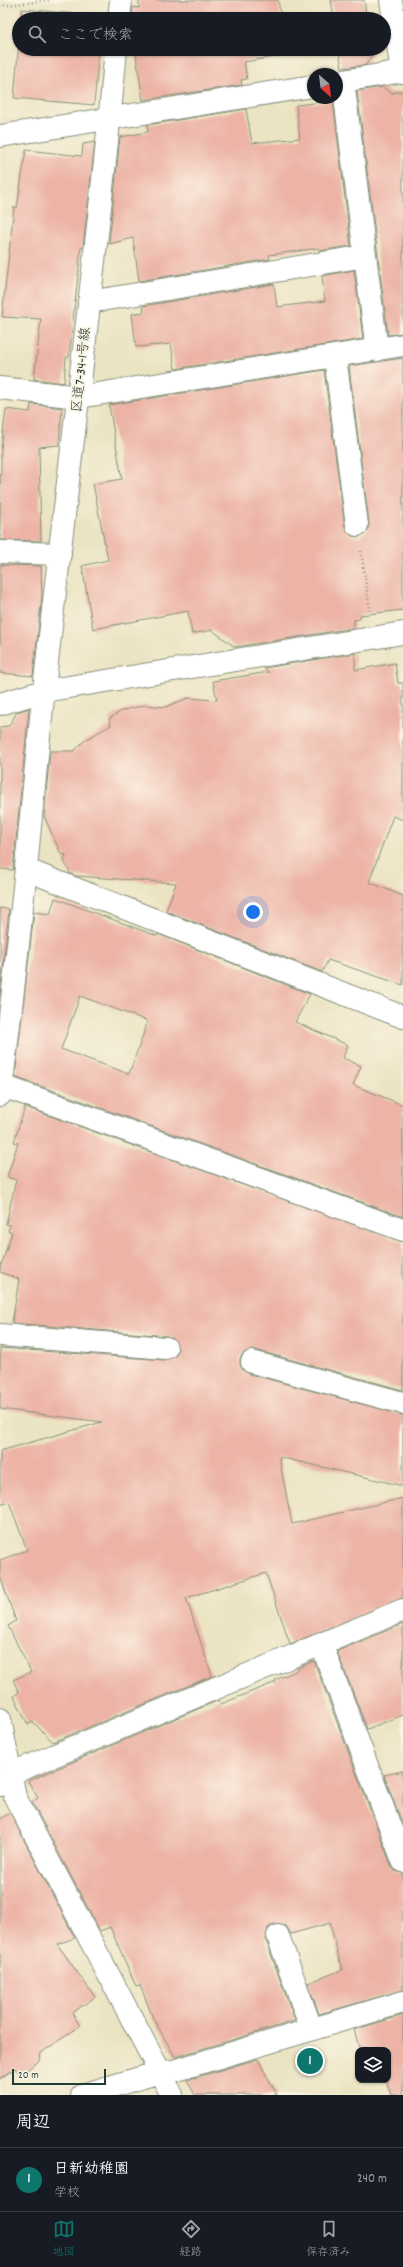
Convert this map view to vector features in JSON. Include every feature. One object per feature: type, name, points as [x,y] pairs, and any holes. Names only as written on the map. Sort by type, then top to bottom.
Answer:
[{"type":"street","points":[[120,12],[121,0]]},
{"type":"street","points":[[343,82],[402,72],[391,0]]},
{"type":"street","name":"区道7-34-1号線","points":[[0,1089],[27,870],[44,691],[90,302],[115,56]]},
{"type":"street","points":[[0,136],[307,87]]},
{"type":"street","points":[[343,103],[377,350]]},
{"type":"street","points":[[90,302],[365,256]]},
{"type":"street","points":[[0,388],[79,397],[403,345]]},
{"type":"street","points":[[335,357],[357,525]]},
{"type":"street","points":[[0,552],[60,554]]},
{"type":"street","points":[[0,704],[44,691],[403,633]]},
{"type":"street","points":[[27,870],[403,1017]]},
{"type":"street","points":[[0,1089],[403,1230]]},
{"type":"street","points":[[0,1335],[166,1348]]},
{"type":"street","points":[[252,1362],[403,1403]]},
{"type":"street","points":[[5,1780],[321,1643],[403,1610]]},
{"type":"street","points":[[321,1643],[403,1861]]},
{"type":"street","points":[[0,1720],[5,1780],[172,2095]]},
{"type":"street","points":[[278,1936],[311,2028]]},
{"type":"street","points":[[82,2095],[160,2072],[173,2071],[311,2028],[403,2002]]},
{"type":"path","points":[[0,6],[50,0]]},
{"type":"path","points":[[357,525],[374,637]]},
{"type":"building","points":[[139,0],[278,0],[280,12],[133,12],[133,7],[139,8]]},
{"type":"building","points":[[331,0],[364,0],[366,12],[333,12]]},
{"type":"building","points":[[22,9],[56,12],[22,12]]},
{"type":"building","points":[[18,56],[98,56],[94,105],[14,98]]},
{"type":"building","points":[[136,56],[281,56],[244,62],[247,79],[241,80],[242,85],[143,100]]},
{"type":"building","points":[[340,56],[371,56],[366,65],[342,68]]},
{"type":"building","points":[[382,87],[391,93],[403,91],[403,333],[388,335],[357,91]]},
{"type":"building","points":[[333,104],[351,246],[319,251],[319,248],[269,255],[270,259],[139,281],[133,238],[109,244],[120,137],[148,132],[147,125],[246,109],[252,143],[300,138],[296,105]]},
{"type":"building","points":[[95,142],[69,357],[66,357],[64,383],[34,379],[41,319],[2,317],[14,207],[17,208],[26,150],[82,156],[83,144]]},
{"type":"building","points":[[354,270],[363,339],[175,369],[171,344],[136,347],[132,314],[144,312],[143,306],[274,284],[277,307],[325,301],[322,276]]},
{"type":"building","points":[[403,358],[403,610],[360,615],[360,619],[354,620],[354,628],[235,647],[212,630],[192,634],[188,611],[93,629],[82,566],[108,560],[93,484],[122,479],[109,405],[324,370],[345,527],[352,536],[359,537],[368,530],[369,523],[349,366]]},
{"type":"building","points":[[31,404],[62,408],[59,445],[39,447],[41,541],[0,540],[1,449],[6,409],[30,412]]},
{"type":"building","points":[[0,565],[41,566],[42,596],[33,676],[0,673]]},
{"type":"building","points":[[355,653],[355,670],[395,663],[398,683],[403,683],[403,820],[393,816],[369,882],[403,896],[403,985],[328,960],[322,972],[166,911],[176,883],[76,876],[70,873],[64,861],[66,855],[61,854],[44,816],[50,751],[74,751],[85,740],[111,725],[109,719],[121,711],[145,705],[165,707],[188,698],[217,700],[213,681],[269,672],[264,668]]},
{"type":"building","points":[[29,708],[13,870],[0,869],[0,727],[9,726],[17,712]]},
{"type":"building","points":[[55,898],[157,936],[158,934],[310,994],[295,1022],[348,1045],[343,1058],[361,1066],[353,1085],[403,1105],[403,1217],[15,1077],[34,912],[50,914]],"holes":[[[80,996],[148,1021],[129,1074],[61,1049]]]},
{"type":"building","points":[[0,908],[9,909],[0,996]]},
{"type":"building","points":[[25,1107],[403,1242],[403,1390],[255,1350],[244,1353],[240,1358],[240,1365],[243,1370],[249,1374],[403,1415],[403,1486],[279,1457],[292,1524],[403,1498],[403,1598],[290,1644],[266,1573],[186,1598],[212,1676],[53,1742],[33,1722],[28,1725],[14,1696],[19,1692],[13,1680],[31,1672],[8,1626],[16,1621],[0,1576],[0,1560],[27,1550],[9,1502],[0,1505],[0,1451],[102,1422],[0,1409],[0,1348],[165,1360],[176,1355],[178,1349],[173,1338],[167,1336],[12,1323],[19,1279],[0,1272],[0,1269],[12,1232],[8,1231],[10,1225],[6,1224],[16,1180],[7,1177],[18,1143],[14,1142]]},
{"type":"building","points":[[403,1624],[403,1715],[367,1729],[337,1651]]},
{"type":"building","points":[[314,1661],[391,1865],[395,1871],[403,1873],[403,1990],[319,2014],[308,1983],[342,1970],[330,1923],[291,1934],[286,1926],[274,1924],[268,1928],[266,1940],[295,2021],[175,2057],[153,2018],[140,1985],[136,1986],[110,1927],[100,1931],[32,1802],[38,1798],[28,1781],[219,1700],[221,1704],[276,1682],[275,1680]]},
{"type":"building","points":[[403,1771],[403,1826],[384,1775]]},
{"type":"building","points":[[10,1813],[75,1938],[57,1944],[95,1997],[72,2013],[80,2026],[41,2053],[40,2060],[20,2075],[15,2068],[0,2079],[0,1819]]},
{"type":"building","points":[[403,2015],[403,2095],[391,2095],[387,2083],[391,2083],[391,2047],[359,2047],[354,2030]]},
{"type":"building","points":[[258,2059],[277,2095],[195,2095],[187,2080]]},
{"type":"place","name":"日新幼稚園","points":[[310,2061]]}]
